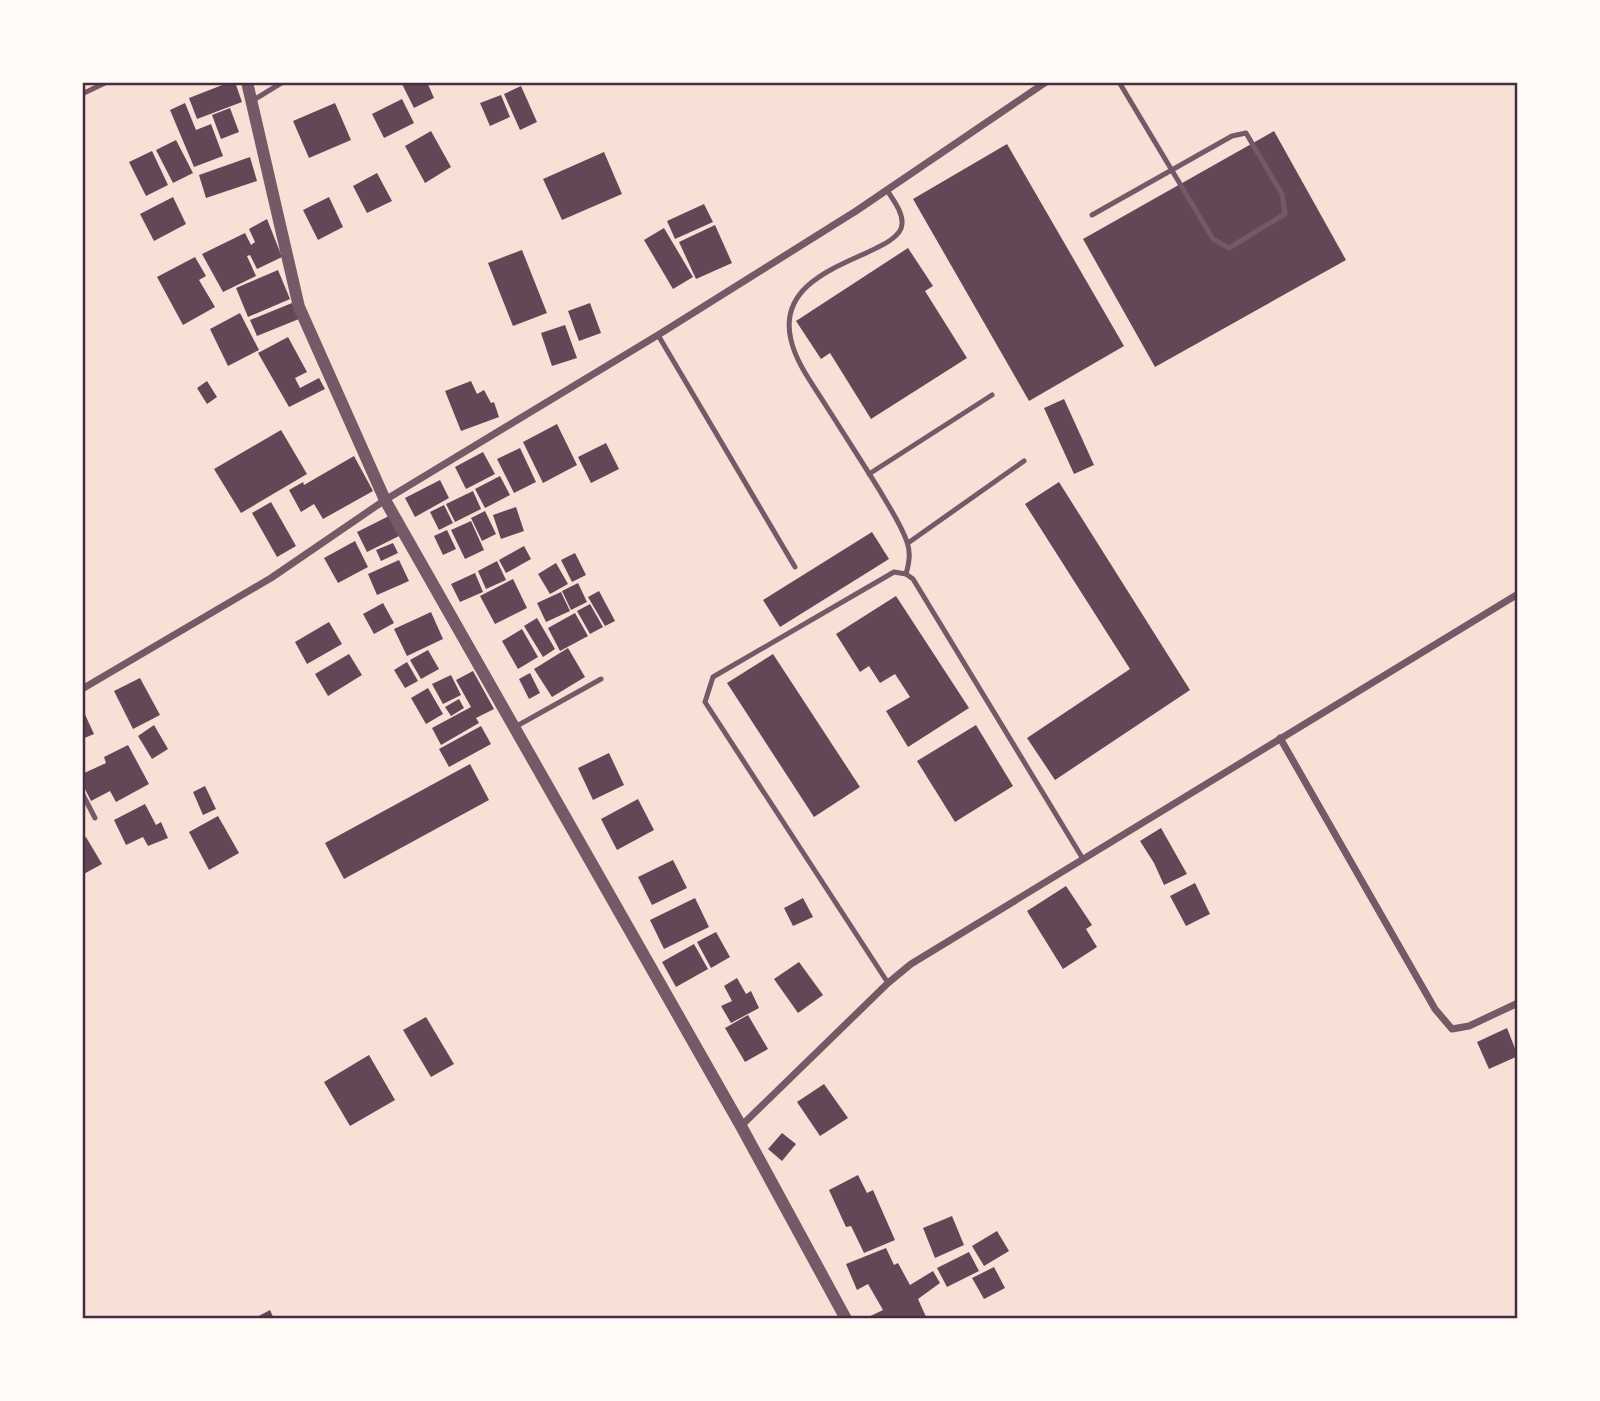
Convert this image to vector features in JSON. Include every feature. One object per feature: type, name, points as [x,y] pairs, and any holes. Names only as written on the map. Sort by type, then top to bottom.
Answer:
[{"type":"street","points":[[247,82],[299,307],[386,500],[741,1126],[846,1319]]},
{"type":"street","points":[[82,689],[271,578],[386,500],[658,335],[887,190],[1046,82]]},
{"type":"street","points":[[741,1126],[888,983],[911,964],[1518,594]]},
{"type":"street","points":[[1280,738],[1435,1009],[1452,1029],[1469,1026],[1518,1003]]},
{"type":"lane","points":[[82,94],[107,82]]},
{"type":"lane","points":[[252,101],[283,82]]},
{"type":"lane","points":[[1092,215],[1172,170],[1232,136],[1246,133],[1282,194],[1285,214],[1229,248],[1213,239],[1172,170],[1119,82]]},
{"type":"lane","points":[[887,190],[900,211],[900,232],[887,243],[849,259],[798,295],[790,312],[790,339],[804,371],[894,515],[908,543],[910,559],[906,574]]},
{"type":"lane","points":[[658,335],[795,567]]},
{"type":"lane","points":[[869,474],[992,395]]},
{"type":"lane","points":[[908,543],[1024,461]]},
{"type":"lane","points":[[888,983],[705,702],[713,677],[894,572],[906,574],[913,579],[1083,859]]},
{"type":"lane","points":[[515,728],[601,678]]},
{"type":"lane","points":[[82,793],[94,818]]},
{"type":"building","points":[[235,82],[242,102],[197,119],[189,98]]},
{"type":"building","points":[[401,82],[427,82],[434,98],[414,108]]},
{"type":"building","points":[[521,86],[537,122],[520,130],[504,94]]},
{"type":"building","points":[[501,95],[510,117],[490,126],[480,103]]},
{"type":"building","points":[[402,99],[414,123],[384,138],[372,114]]},
{"type":"building","points":[[185,103],[196,130],[211,124],[223,156],[194,167],[170,110]]},
{"type":"building","points":[[335,103],[351,140],[309,158],[293,121]]},
{"type":"building","points":[[230,108],[239,132],[221,139],[212,115]]},
{"type":"building","points":[[431,131],[451,167],[425,183],[405,146]]},
{"type":"building","points":[[1274,131],[1346,260],[1155,367],[1083,239]]},
{"type":"building","points":[[176,140],[193,173],[173,183],[156,150]]},
{"type":"building","points":[[1007,144],[1124,346],[1029,401],[913,199]]},
{"type":"building","points":[[152,151],[168,185],[146,196],[129,162]]},
{"type":"building","points":[[604,152],[622,194],[562,220],[543,179]]},
{"type":"building","points":[[250,157],[257,181],[206,198],[199,175]]},
{"type":"building","points":[[377,173],[392,201],[367,213],[353,186]]},
{"type":"building","points":[[173,197],[186,224],[154,241],[140,214]]},
{"type":"building","points":[[329,197],[343,227],[318,240],[303,210]]},
{"type":"building","points":[[704,204],[713,222],[675,239],[667,221]]},
{"type":"building","points":[[267,219],[282,257],[257,269],[250,255],[247,256],[256,276],[223,292],[202,254],[245,233],[251,245],[255,242],[249,229]]},
{"type":"building","points":[[715,225],[732,263],[696,279],[679,242]]},
{"type":"building","points":[[664,228],[693,277],[673,289],[644,240]]},
{"type":"building","points":[[908,248],[933,286],[925,291],[967,358],[871,419],[830,353],[821,359],[796,321]]},
{"type":"building","points":[[522,250],[547,313],[513,326],[488,263]]},
{"type":"building","points":[[195,257],[206,276],[199,280],[215,307],[183,325],[157,277]]},
{"type":"building","points":[[278,270],[290,299],[248,317],[236,288]]},
{"type":"building","points":[[292,303],[299,319],[257,336],[250,320]]},
{"type":"building","points":[[590,303],[601,333],[579,341],[568,311]]},
{"type":"building","points":[[240,313],[259,350],[228,366],[210,329]]},
{"type":"building","points":[[565,325],[577,358],[552,366],[541,333]]},
{"type":"building","points":[[288,337],[307,372],[295,378],[300,388],[319,378],[325,389],[289,407],[258,353]]},
{"type":"building","points":[[207,381],[217,397],[207,404],[197,388]]},
{"type":"building","points":[[471,381],[477,394],[484,390],[491,403],[494,402],[499,417],[461,431],[445,391]]},
{"type":"building","points":[[1064,399],[1094,465],[1074,474],[1044,408]]},
{"type":"building","points":[[557,424],[577,465],[543,483],[523,442]]},
{"type":"building","points":[[281,430],[307,474],[241,513],[214,469]]},
{"type":"building","points":[[606,443],[619,469],[591,483],[578,457]]},
{"type":"building","points":[[520,448],[536,482],[514,493],[497,459]]},
{"type":"building","points":[[483,452],[495,474],[466,489],[455,467]]},
{"type":"building","points":[[354,456],[373,491],[323,519],[314,504],[301,512],[289,490],[303,482],[304,485]]},
{"type":"building","points":[[500,476],[510,495],[485,508],[475,489]]},
{"type":"building","points":[[440,480],[449,498],[415,517],[405,498]]},
{"type":"building","points":[[1059,482],[1190,690],[1055,780],[1027,738],[1130,669],[1025,504]]},
{"type":"building","points":[[473,491],[481,509],[455,522],[446,504]]},
{"type":"building","points":[[271,502],[296,546],[277,557],[252,513]]},
{"type":"building","points":[[444,505],[453,523],[439,530],[430,512]]},
{"type":"building","points":[[516,507],[524,531],[501,539],[493,515]]},
{"type":"building","points":[[485,511],[496,534],[482,541],[471,518]]},
{"type":"building","points":[[389,516],[399,536],[367,552],[357,532]]},
{"type":"building","points":[[471,521],[484,550],[465,559],[451,530]]},
{"type":"building","points":[[447,530],[456,549],[443,555],[434,536]]},
{"type":"building","points":[[872,532],[889,559],[780,627],[763,600]]},
{"type":"building","points":[[355,541],[368,567],[338,583],[324,558]]},
{"type":"building","points":[[393,543],[398,553],[381,561],[376,550]]},
{"type":"building","points":[[524,546],[531,559],[506,573],[499,560]]},
{"type":"building","points":[[575,553],[586,575],[572,582],[561,560]]},
{"type":"building","points":[[399,560],[409,581],[377,595],[368,574]]},
{"type":"building","points":[[497,561],[506,580],[486,589],[478,571]]},
{"type":"building","points":[[556,563],[568,584],[550,594],[538,574]]},
{"type":"building","points":[[475,573],[483,592],[460,602],[451,584]]},
{"type":"building","points":[[513,579],[527,608],[495,624],[480,596]]},
{"type":"building","points":[[578,583],[587,602],[571,610],[562,591]]},
{"type":"building","points":[[599,591],[615,621],[605,626],[588,597]]},
{"type":"building","points":[[561,592],[570,611],[546,622],[537,603]]},
{"type":"building","points":[[896,596],[969,708],[908,747],[886,711],[910,697],[895,674],[880,683],[869,666],[860,672],[836,634]]},
{"type":"building","points":[[383,603],[394,623],[374,634],[363,614]]},
{"type":"building","points":[[590,604],[603,627],[590,634],[577,611]]},
{"type":"building","points":[[431,612],[443,639],[407,656],[394,629]]},
{"type":"building","points":[[575,613],[588,636],[560,651],[548,628]]},
{"type":"building","points":[[537,618],[555,649],[543,657],[524,626]]},
{"type":"building","points":[[329,622],[342,644],[307,664],[295,642]]},
{"type":"building","points":[[522,629],[538,657],[518,669],[502,641]]},
{"type":"building","points":[[568,648],[585,677],[552,697],[534,669]]},
{"type":"building","points":[[428,650],[439,669],[421,679],[410,660]]},
{"type":"building","points":[[349,654],[362,675],[328,696],[315,674]]},
{"type":"building","points":[[773,654],[860,787],[814,817],[727,683]]},
{"type":"building","points":[[407,662],[418,681],[405,688],[394,670]]},
{"type":"building","points":[[473,671],[494,709],[476,718],[479,723],[441,745],[432,728],[471,707],[456,680]]},
{"type":"building","points":[[530,673],[540,693],[529,699],[519,679]]},
{"type":"building","points":[[451,675],[461,695],[443,704],[432,684]]},
{"type":"building","points":[[140,678],[160,715],[133,729],[114,691]]},
{"type":"building","points":[[428,688],[443,714],[426,724],[411,698]]},
{"type":"building","points":[[459,699],[464,708],[451,716],[445,707]]},
{"type":"building","points":[[82,708],[94,734],[82,739]]},
{"type":"building","points":[[154,725],[168,749],[152,759],[138,736]]},
{"type":"building","points":[[976,725],[1013,786],[955,822],[917,761]]},
{"type":"building","points":[[481,726],[491,744],[449,767],[439,749]]},
{"type":"building","points":[[128,745],[149,784],[116,802],[110,791],[91,801],[82,783],[82,774],[106,763],[104,757]]},
{"type":"building","points":[[609,753],[624,785],[593,800],[578,768]]},
{"type":"building","points":[[470,764],[489,800],[344,879],[325,843]]},
{"type":"building","points":[[205,786],[216,809],[203,815],[193,792]]},
{"type":"building","points":[[638,799],[654,830],[617,850],[601,819]]},
{"type":"building","points":[[145,804],[156,825],[161,822],[168,838],[148,846],[143,837],[126,845],[114,820]]},
{"type":"building","points":[[218,816],[239,853],[209,870],[189,832]]},
{"type":"building","points":[[1161,828],[1187,874],[1164,885],[1140,841]]},
{"type":"building","points":[[86,837],[102,864],[82,875],[82,839]]},
{"type":"building","points":[[673,860],[687,888],[652,905],[638,877]]},
{"type":"building","points":[[1195,883],[1210,914],[1186,926],[1170,896]]},
{"type":"building","points":[[1066,886],[1092,925],[1086,929],[1097,947],[1063,969],[1027,911]]},
{"type":"building","points":[[695,898],[709,927],[664,949],[650,920]]},
{"type":"building","points":[[803,898],[813,917],[793,926],[784,908]]},
{"type":"building","points":[[716,932],[730,957],[711,968],[697,942]]},
{"type":"building","points":[[694,944],[708,969],[676,987],[662,962]]},
{"type":"building","points":[[799,962],[823,995],[798,1013],[774,979]]},
{"type":"building","points":[[737,978],[746,994],[751,991],[759,1008],[731,1023],[721,1006],[732,1001],[724,986]]},
{"type":"building","points":[[748,1015],[768,1049],[745,1062],[725,1028]]},
{"type":"building","points":[[426,1017],[454,1064],[431,1077],[403,1030]]},
{"type":"building","points":[[1507,1028],[1518,1056],[1489,1069],[1477,1042]]},
{"type":"building","points":[[369,1055],[395,1100],[350,1126],[324,1082]]},
{"type":"building","points":[[824,1084],[848,1118],[820,1136],[797,1102]]},
{"type":"building","points":[[782,1133],[796,1144],[782,1161],[768,1149]]},
{"type":"building","points":[[858,1175],[867,1193],[873,1190],[895,1240],[864,1253],[851,1226],[846,1227],[829,1190]]},
{"type":"building","points":[[952,1216],[964,1245],[935,1258],[923,1228]]},
{"type":"building","points":[[997,1231],[1009,1251],[984,1266],[972,1246]]},
{"type":"building","points":[[886,1248],[894,1265],[898,1263],[910,1285],[933,1271],[940,1283],[918,1299],[927,1319],[864,1319],[883,1310],[868,1284],[857,1290],[846,1264]]},
{"type":"building","points":[[969,1252],[979,1271],[947,1287],[937,1268]]},
{"type":"building","points":[[994,1267],[1005,1288],[984,1299],[972,1278]]},
{"type":"building","points":[[270,1310],[274,1319],[253,1319]]}]
